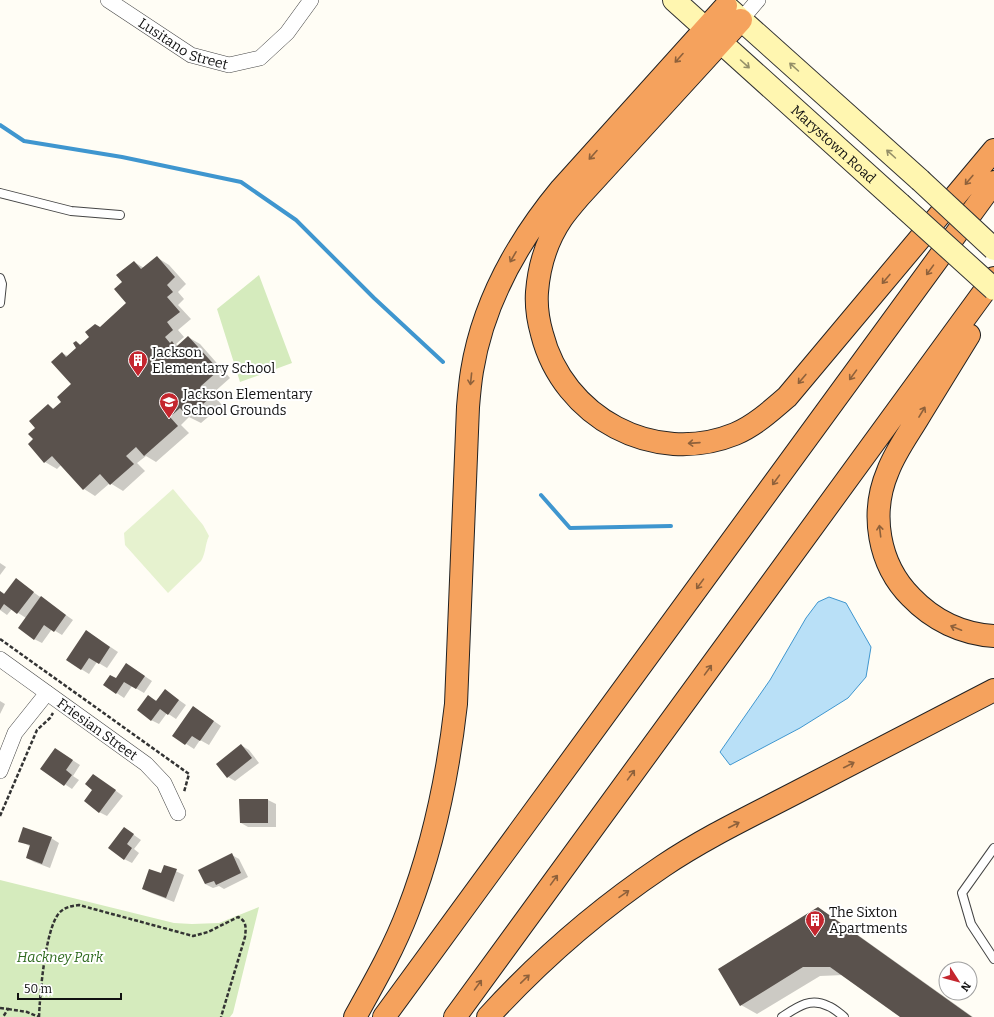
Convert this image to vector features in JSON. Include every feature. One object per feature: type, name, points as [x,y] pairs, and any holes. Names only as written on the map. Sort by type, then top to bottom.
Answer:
[{"type":"highway","points":[[730,6],[713,36],[562,218],[549,240],[540,269],[537,293],[538,318],[544,344],[553,366],[569,390],[590,412],[615,428],[645,440],[678,444],[706,442],[735,434],[764,417],[787,398],[994,150]]},
{"type":"highway","points":[[355,1017],[389,953],[408,912],[422,871],[445,784],[452,742],[456,704],[468,407],[472,370],[480,335],[491,302],[506,270],[542,213],[713,36]]},
{"type":"highway","points":[[384,1017],[994,182]]},
{"type":"highway","points":[[455,1017],[994,278]]},
{"type":"highway","points":[[994,296],[899,449],[888,470],[880,495],[878,519],[881,544],[889,567],[902,588],[917,604],[936,618],[957,629],[979,635],[994,636]]},
{"type":"highway","points":[[488,1017],[541,964],[578,930],[619,897],[664,866],[713,836],[994,690]]},
{"type":"main road","name":"Marystown Road","points":[[674,0],[994,289]]},
{"type":"main road","points":[[730,6],[994,249]]},
{"type":"street","name":"Lusitano Street","points":[[108,0],[191,55],[229,64],[260,58],[287,33],[311,0]]},
{"type":"street","points":[[730,6],[758,0]]},
{"type":"street","name":"Friesian Street","points":[[0,660],[146,764],[164,783],[178,813]]},
{"type":"street","points":[[0,771],[15,733],[47,693]]},
{"type":"lane","points":[[0,193],[71,211],[120,215]]},
{"type":"lane","points":[[0,278],[2,284],[0,303]]},
{"type":"lane","points":[[994,848],[962,893],[971,924],[994,959]]},
{"type":"lane","points":[[782,1017],[809,1002],[828,1006],[844,1017]]},
{"type":"path","points":[[0,816],[37,730],[50,718],[68,687]]},
{"type":"path","points":[[0,1008],[27,1012],[39,1017],[41,984],[52,928],[59,914],[67,907],[79,906],[193,936],[208,932],[238,917],[243,919],[246,924],[245,938],[221,1017]]},
{"type":"path","points":[[4,1017],[8,1009]]},
{"type":"green space","points":[[259,275],[292,363],[240,382],[217,309]]},
{"type":"green space","points":[[173,489],[203,525],[209,536],[201,561],[168,593],[125,545],[124,533]]},
{"type":"green space","name":"Hackney Park","points":[[0,880],[174,923],[219,923],[259,907],[233,1013],[230,1017],[0,1017]]},
{"type":"water","points":[[829,597],[846,603],[871,647],[866,677],[848,698],[800,728],[730,765],[720,752],[770,680],[806,618],[818,602]]},
{"type":"building","name":"Jackson Elementary School","points":[[157,256],[175,277],[167,285],[173,292],[167,297],[180,312],[167,322],[173,330],[165,337],[170,343],[172,341],[176,347],[188,336],[219,370],[201,386],[211,397],[188,417],[180,408],[170,417],[178,426],[144,456],[136,447],[126,456],[134,464],[110,485],[100,474],[83,490],[52,456],[44,463],[28,444],[33,439],[28,434],[35,428],[29,421],[48,404],[53,409],[61,402],[57,397],[71,384],[51,362],[62,352],[66,357],[76,348],[73,343],[76,341],[80,345],[89,337],[85,332],[95,324],[100,327],[126,303],[114,289],[122,282],[116,275],[134,261],[141,269]]},
{"type":"building","points":[[16,578],[34,592],[17,614],[4,604],[0,610],[0,591],[4,594]]},
{"type":"building","points":[[41,596],[66,615],[54,632],[44,625],[34,640],[18,628]]},
{"type":"building","points":[[86,630],[110,647],[99,664],[89,658],[81,670],[66,660]]},
{"type":"building","points":[[126,663],[145,676],[136,689],[124,682],[116,694],[103,685],[110,675],[116,678]]},
{"type":"building","points":[[165,689],[179,700],[168,715],[160,709],[151,721],[137,710],[148,695],[156,701]]},
{"type":"building","points":[[193,706],[214,721],[200,741],[192,736],[185,745],[172,736]]},
{"type":"building","points":[[241,744],[252,758],[227,778],[216,764]]},
{"type":"building","points":[[55,748],[73,760],[66,770],[72,775],[64,786],[40,769]]},
{"type":"building","points":[[93,774],[116,790],[99,813],[84,801],[92,790],[85,784]]},
{"type":"building","points":[[239,799],[268,799],[268,823],[240,823]]},
{"type":"building","points":[[23,827],[52,837],[42,864],[26,858],[30,845],[18,842]]},
{"type":"building","points":[[124,827],[134,834],[127,844],[132,848],[124,860],[108,848]]},
{"type":"building","points":[[232,853],[241,873],[216,885],[214,881],[205,884],[198,870]]},
{"type":"building","points":[[164,865],[177,869],[166,898],[142,889],[149,869],[161,873]]},
{"type":"building","name":"The Sixton Apartments","points":[[818,907],[938,993],[938,1001],[950,1001],[972,1017],[900,1017],[830,967],[803,967],[740,1006],[718,969]]},
{"type":"waterway","points":[[0,125],[24,141],[122,157],[241,182],[296,220],[374,298],[443,362]]},
{"type":"waterway","points":[[541,495],[570,528],[671,526]]},
{"type":"place","name":"Jackson Elementary School","points":[[138,377]]},
{"type":"place","name":"Jackson Elementary School Grounds","points":[[169,419]]},
{"type":"place","name":"The Sixton Apartments","points":[[815,937]]}]
